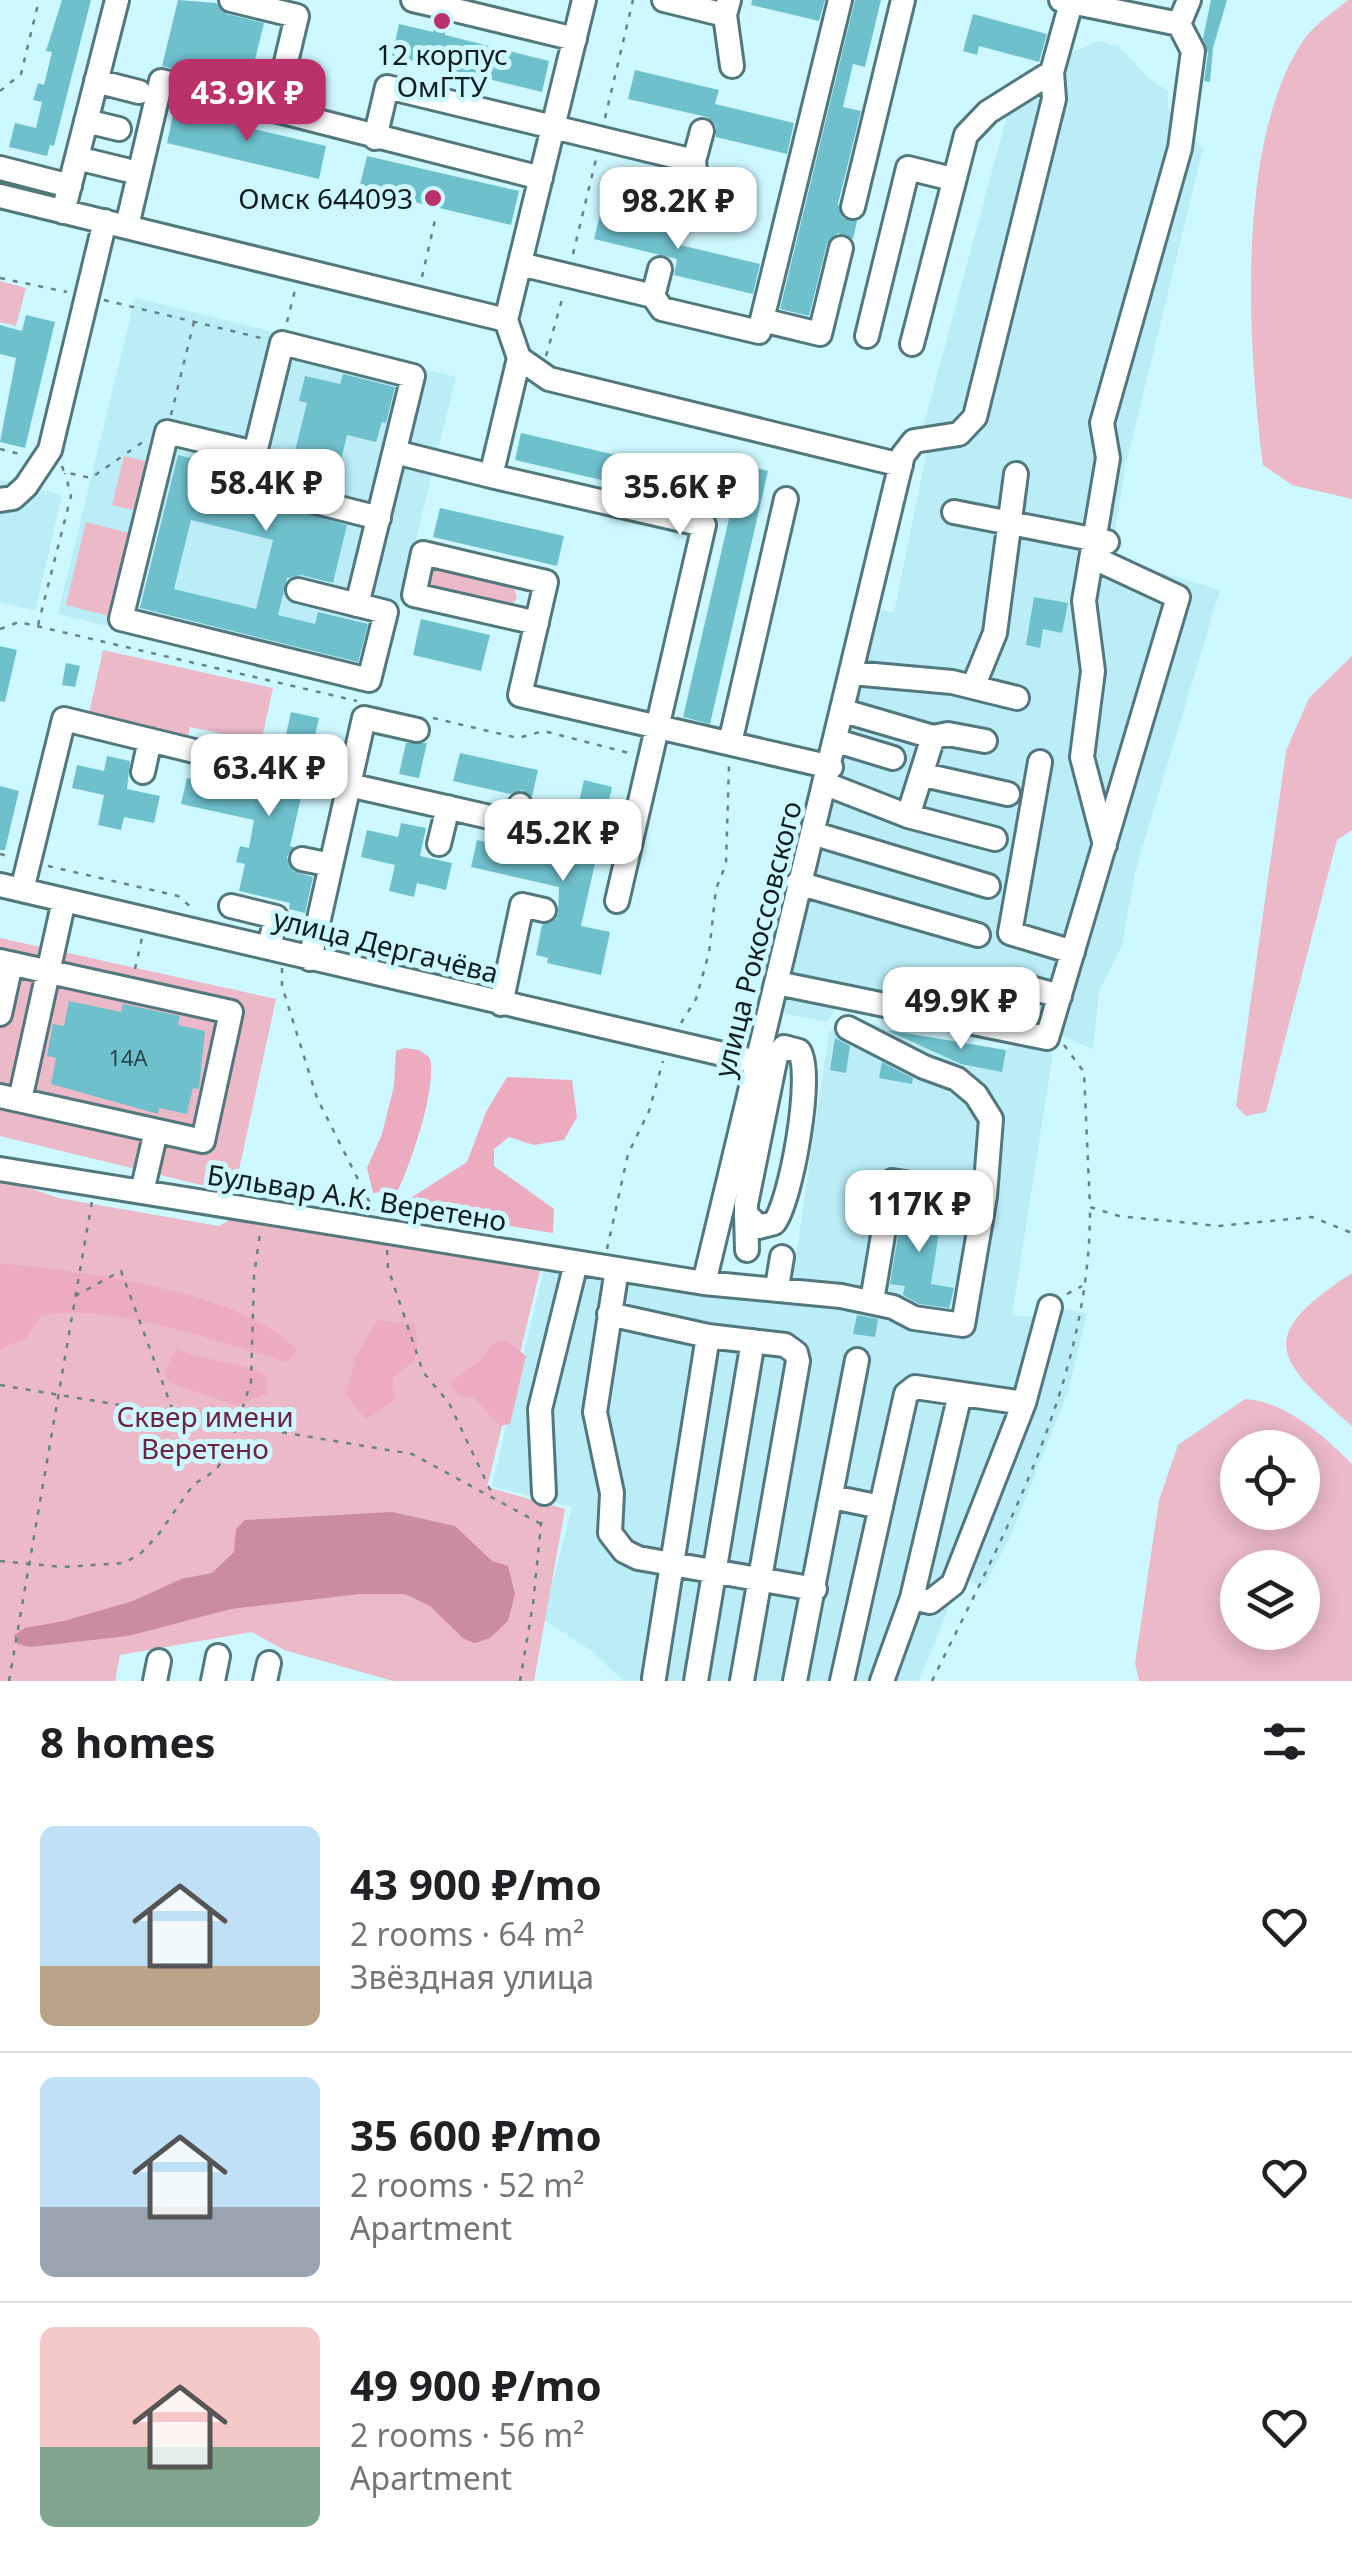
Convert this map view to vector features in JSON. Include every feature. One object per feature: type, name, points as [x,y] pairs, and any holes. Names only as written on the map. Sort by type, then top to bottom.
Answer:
[{"type":"street","points":[[63,212],[117,0]]},
{"type":"street","points":[[231,0],[296,16],[275,108]]},
{"type":"street","points":[[413,0],[574,39]]},
{"type":"street","points":[[492,476],[518,358],[506,320],[584,0]]},
{"type":"street","points":[[664,0],[727,7],[732,66]]},
{"type":"street","points":[[520,264],[653,296],[662,309],[760,332],[840,0]]},
{"type":"street","points":[[853,207],[904,0]]},
{"type":"street","points":[[1178,24],[1188,0]]},
{"type":"street","points":[[518,358],[539,374],[901,466],[914,442],[959,434],[975,417],[1054,99],[1052,72],[1070,2],[1178,24],[1193,50],[1180,148],[1102,423],[1108,458],[1098,546],[1084,601],[1092,671],[1082,757],[1105,845]]},
{"type":"street","points":[[912,344],[966,135],[988,112],[1052,72]]},
{"type":"street","points":[[0,500],[13,498],[54,466],[87,296],[116,224],[161,81],[541,178]]},
{"type":"street","points":[[96,82],[138,92]]},
{"type":"street","points":[[375,138],[388,87],[694,162]]},
{"type":"street","points":[[86,121],[119,129]]},
{"type":"street","points":[[700,215],[694,162],[702,132]]},
{"type":"street","points":[[77,158],[126,170]]},
{"type":"street","points":[[0,168],[70,186]]},
{"type":"street","points":[[867,336],[908,168],[952,179]]},
{"type":"street","points":[[0,196],[418,295],[506,320]]},
{"type":"street","points":[[762,320],[820,334],[841,248]]},
{"type":"street","points":[[653,296],[660,269]]},
{"type":"street","points":[[298,590],[358,605],[386,612],[370,680],[121,619],[167,432],[255,453],[282,344],[414,376],[358,605]]},
{"type":"street","points":[[395,452],[446,477],[492,476],[704,525],[618,901]]},
{"type":"street","name":"улица Рокоссовского","points":[[704,1282],[764,1056],[798,882],[829,776],[901,466]]},
{"type":"street","points":[[973,687],[995,632],[1016,474]]},
{"type":"street","points":[[300,498],[379,518]]},
{"type":"street","points":[[730,743],[786,499]]},
{"type":"street","points":[[777,983],[1047,1038],[1178,598],[1098,546],[954,512]]},
{"type":"street","points":[[537,623],[414,595],[423,553],[546,582],[537,623],[510,693],[730,743],[829,776],[908,816],[995,839]]},
{"type":"street","points":[[852,674],[973,687],[1017,698]]},
{"type":"street","points":[[844,711],[933,737],[948,734],[985,741]]},
{"type":"street","points":[[310,959],[364,718],[420,723]]},
{"type":"street","points":[[11,888],[30,861],[64,719],[238,762]]},
{"type":"street","points":[[908,816],[933,737]]},
{"type":"street","points":[[143,772],[150,740]]},
{"type":"street","points":[[837,741],[892,758]]},
{"type":"street","points":[[1040,762],[1010,933],[1073,952]]},
{"type":"street","points":[[924,775],[1008,794]]},
{"type":"street","points":[[349,785],[516,822],[520,805]]},
{"type":"street","points":[[439,844],[448,807]]},
{"type":"street","points":[[812,833],[988,886]]},
{"type":"street","points":[[302,858],[331,865]]},
{"type":"street","points":[[798,882],[978,935]]},
{"type":"street","name":"улица Дергачёва","points":[[11,888],[668,1044],[764,1056],[792,1047],[803,1057],[805,1072],[788,1199],[769,1226],[760,1227],[746,1214]]},
{"type":"street","points":[[0,1014],[6,962],[48,972],[231,1012],[203,1141],[10,1098],[48,972],[64,900]]},
{"type":"street","points":[[500,1004],[522,905],[544,910]]},
{"type":"street","points":[[230,906],[276,916],[269,948]]},
{"type":"street","points":[[1004,981],[1060,996]]},
{"type":"street","points":[[848,1028],[924,1067],[957,1078],[984,1104],[993,1130],[985,1196],[892,1181],[872,1301]]},
{"type":"street","points":[[747,1250],[746,1214],[764,1056]]},
{"type":"street","points":[[142,1192],[156,1130]]},
{"type":"street","name":"Бульвар А.К. Веретено","points":[[0,1169],[610,1268],[872,1301],[914,1318],[963,1325],[985,1196]]},
{"type":"street","points":[[777,1288],[782,1258]]},
{"type":"street","points":[[544,1493],[540,1409],[576,1262]]},
{"type":"street","points":[[610,1268],[609,1314],[595,1412],[612,1493],[610,1532],[624,1551],[672,1564],[815,1589]]},
{"type":"street","points":[[912,1598],[930,1602],[953,1584],[1024,1404],[1050,1307]]},
{"type":"street","points":[[609,1314],[708,1336],[786,1346],[798,1361],[742,1681]]},
{"type":"street","points":[[654,1678],[708,1336]]},
{"type":"street","points":[[696,1681],[753,1341]]},
{"type":"street","points":[[796,1681],[857,1360]]},
{"type":"street","points":[[842,1681],[906,1394],[915,1387],[1024,1404]]},
{"type":"street","points":[[882,1681],[912,1598],[960,1394]]},
{"type":"street","points":[[832,1496],[880,1507]]},
{"type":"street","points":[[213,1681],[218,1656]]},
{"type":"path","points":[[0,91],[20,74],[39,0]]},
{"type":"path","points":[[539,374],[568,276],[633,0]]},
{"type":"path","points":[[418,295],[436,220]]},
{"type":"path","points":[[0,278],[282,344],[300,268]]},
{"type":"path","points":[[0,449],[91,478],[122,453],[167,432],[194,322]]},
{"type":"path","points":[[38,626],[71,496],[54,466]]},
{"type":"path","points":[[0,629],[19,622],[366,703]]},
{"type":"path","points":[[420,723],[518,738],[544,731],[650,759]]},
{"type":"path","points":[[610,1268],[628,1154],[649,1112],[668,1044],[696,999],[709,953],[716,890],[730,840],[730,743]]},
{"type":"path","points":[[0,854],[178,896],[191,908]]},
{"type":"path","points":[[130,990],[152,890]]},
{"type":"path","points":[[932,1681],[1012,1523],[1068,1366],[1090,1235],[1084,1072],[1071,1049],[1047,1038]]},
{"type":"path","points":[[9,1681],[94,1185]]},
{"type":"path","points":[[1090,1207],[1119,1216],[1219,1226],[1312,1217],[1352,1233]]},
{"type":"path","points":[[0,1561],[124,1563],[140,1554],[185,1494],[216,1470],[251,1382],[259,1211]]},
{"type":"path","points":[[75,1296],[121,1271],[173,1412]]},
{"type":"path","points":[[0,1385],[412,1454],[541,1524]]},
{"type":"path","points":[[520,1681],[544,1493]]},
{"type":"shaded area","points":[[1097,41],[1119,46],[1146,76],[1168,91],[1168,109],[1203,149],[1125,468],[1111,558],[1220,590],[1135,872],[1122,946],[1099,991],[1093,1049],[1045,1029],[848,992],[827,1022],[778,1012],[872,609],[894,612],[930,436],[923,427],[1008,112],[1030,98],[1073,52]]},
{"type":"shaded area","points":[[135,298],[456,377],[378,693],[58,614]]},
{"type":"shaded area","points":[[0,480],[62,495],[35,611],[0,602]]},
{"type":"shaded area","points":[[842,1017],[884,1026],[887,1030],[1006,1050],[1017,1046],[1053,1053],[1012,1315],[1043,1318],[1067,1309],[1087,1314],[1068,1391],[1013,1530],[984,1587],[961,1578],[919,1681],[623,1681],[592,1651],[543,1620],[572,1507],[492,1486],[544,1269],[790,1296],[829,1033]]},
{"type":"shaded area","points":[[419,1050],[430,1058],[426,1106],[398,1190],[373,1193],[367,1168],[382,1134],[394,1086],[396,1051]]},
{"type":"shaded area","points":[[507,1077],[572,1080],[577,1117],[564,1140],[534,1145],[509,1137],[494,1149],[494,1166],[554,1209],[553,1233],[405,1209],[406,1201],[467,1162],[486,1112]]},
{"type":"shaded area","points":[[0,1263],[114,1278],[199,1298],[271,1329],[297,1350],[287,1362],[163,1326],[66,1313],[41,1316],[25,1339],[0,1349]]},
{"type":"shaded area","points":[[377,1320],[414,1325],[418,1342],[415,1361],[393,1376],[394,1401],[365,1419],[346,1394],[356,1356]]},
{"type":"shaded area","points":[[507,1341],[526,1356],[510,1424],[500,1426],[474,1398],[458,1395],[450,1383],[483,1358],[493,1343]]},
{"type":"shaded area","points":[[177,1349],[266,1376],[267,1394],[236,1406],[168,1382],[164,1371]]},
{"type":"shaded area","points":[[392,1512],[455,1526],[492,1561],[508,1566],[515,1594],[508,1621],[490,1638],[475,1643],[464,1639],[430,1606],[405,1594],[360,1594],[231,1609],[128,1636],[30,1647],[18,1644],[13,1636],[25,1628],[133,1601],[181,1579],[212,1573],[234,1552],[236,1529],[245,1520]]},
{"type":"green space","points":[[1352,0],[1352,499],[1292,485],[1263,465],[1251,306],[1257,189],[1266,134],[1281,84],[1307,35]]},
{"type":"green space","points":[[0,281],[26,288],[16,326],[0,322]]},
{"type":"green space","points":[[124,456],[153,463],[141,512],[112,505]]},
{"type":"green space","points":[[86,522],[134,534],[113,617],[66,605]]},
{"type":"green space","points":[[428,566],[512,583],[517,598],[511,607],[427,589]]},
{"type":"green space","points":[[103,650],[273,688],[261,742],[190,727],[187,740],[88,718]]},
{"type":"green space","points":[[1352,656],[1352,830],[1337,840],[1266,1112],[1246,1116],[1236,1106],[1286,751],[1309,698]]},
{"type":"green space","points":[[0,938],[276,999],[234,1193],[0,1136]]},
{"type":"green space","name":"Сквер имени Веретено","points":[[0,1178],[58,1198],[219,1226],[237,1216],[541,1267],[487,1487],[565,1509],[534,1681],[393,1681],[284,1650],[252,1632],[120,1655],[115,1681],[0,1681]]},
{"type":"green space","points":[[1352,1273],[1352,1426],[1306,1383],[1292,1365],[1286,1348],[1289,1332],[1300,1314]]},
{"type":"green space","points":[[1245,1399],[1275,1406],[1313,1430],[1220,1430],[1220,1530],[1320,1530],[1320,1436],[1352,1464],[1352,1681],[1139,1681],[1135,1663],[1159,1500],[1178,1445]]},
{"type":"building","points":[[62,0],[91,0],[54,146],[50,145],[47,156],[9,147],[15,123],[36,128],[42,102],[33,100],[38,83],[44,85],[52,52],[46,51]]},
{"type":"building","points":[[178,0],[216,3],[227,14],[264,23],[248,88],[162,66]]},
{"type":"building","points":[[752,0],[825,0],[819,21],[751,5]]},
{"type":"building","points":[[855,0],[881,0],[865,67],[853,64],[843,107],[861,111],[838,204],[843,218],[857,221],[853,239],[838,233],[827,244],[809,316],[780,309]]},
{"type":"building","points":[[1211,0],[1227,0],[1213,48],[1210,82],[1204,81],[1208,53],[1203,38]]},
{"type":"building","points":[[973,14],[1047,34],[1039,62],[979,46],[977,55],[963,51]]},
{"type":"building","points":[[436,21],[447,24],[445,35],[549,61],[542,92],[392,56],[399,24],[433,32]]},
{"type":"building","points":[[635,70],[719,90],[715,104],[794,123],[787,154],[716,137],[716,126],[707,117],[628,99]]},
{"type":"building","points":[[174,110],[326,146],[319,179],[167,143]]},
{"type":"building","points":[[367,156],[519,191],[511,225],[359,189]]},
{"type":"building","points":[[601,211],[684,231],[680,245],[760,264],[753,294],[674,275],[677,259],[594,239]]},
{"type":"building","points":[[26,315],[55,322],[25,448],[0,442],[16,358],[0,354],[0,325],[22,331]]},
{"type":"building","points":[[343,374],[395,387],[386,423],[382,422],[376,442],[347,435],[339,469],[331,467],[326,489],[303,483],[289,488],[285,501],[290,509],[347,525],[333,583],[301,575],[287,578],[278,615],[315,624],[318,612],[368,624],[358,662],[140,608],[178,455],[205,462],[197,496],[252,509],[256,496],[282,502],[307,403],[299,401],[305,376],[340,384]],"holes":[[[191,520],[273,540],[256,609],[174,589]]]},
{"type":"building","points":[[521,433],[737,483],[741,464],[768,471],[710,724],[683,717],[731,510],[515,460]]},
{"type":"building","points":[[440,508],[564,536],[557,566],[433,537]]},
{"type":"building","points":[[1034,597],[1068,603],[1062,633],[1043,629],[1040,648],[1026,645]]},
{"type":"building","points":[[421,619],[490,635],[481,671],[413,655]]},
{"type":"building","points":[[0,646],[17,650],[5,702],[0,701]]},
{"type":"building","points":[[66,663],[80,666],[75,687],[62,685]]},
{"type":"building","points":[[291,712],[319,718],[290,846],[294,847],[287,857],[293,871],[313,877],[305,913],[289,909],[290,903],[239,891],[245,864],[236,862],[240,846],[249,848],[254,820],[181,804],[187,778],[272,798]]},
{"type":"building","points":[[406,743],[427,743],[419,778],[399,774]]},
{"type":"building","points":[[460,753],[538,770],[532,797],[522,790],[510,794],[453,781]]},
{"type":"building","points":[[107,756],[130,761],[127,789],[160,796],[154,823],[124,817],[121,830],[98,825],[104,795],[72,788],[77,765],[104,771]]},
{"type":"building","points":[[584,780],[612,787],[581,926],[610,932],[601,975],[547,963],[548,958],[536,955],[542,925],[558,914],[559,887],[471,867],[477,840],[566,860]]},
{"type":"building","points":[[0,786],[19,791],[5,850],[0,850]]},
{"type":"building","points":[[401,823],[426,828],[420,856],[452,863],[446,890],[417,883],[414,897],[389,891],[395,865],[361,857],[367,830],[398,837]]},
{"type":"building","points":[[69,1001],[121,1012],[123,1004],[180,1016],[178,1025],[205,1031],[199,1089],[193,1088],[187,1114],[159,1108],[158,1114],[51,1084],[56,1058],[47,1056],[53,1024],[64,1026]]},
{"type":"building","points":[[886,1030],[1006,1050],[1002,1072],[961,1064]]},
{"type":"building","points":[[835,1038],[850,1046],[846,1073],[830,1070]]},
{"type":"building","points":[[882,1062],[913,1078],[912,1084],[879,1078]]},
{"type":"building","points":[[904,1200],[943,1206],[931,1284],[954,1288],[949,1308],[919,1304],[903,1295],[905,1286],[890,1284]]},
{"type":"building","points":[[857,1315],[878,1319],[875,1337],[853,1334]]},
{"type":"place","name":"12 корпус ОмГТУ","points":[[442,21]]},
{"type":"place","name":"Омск 644093","points":[[433,198]]}]
